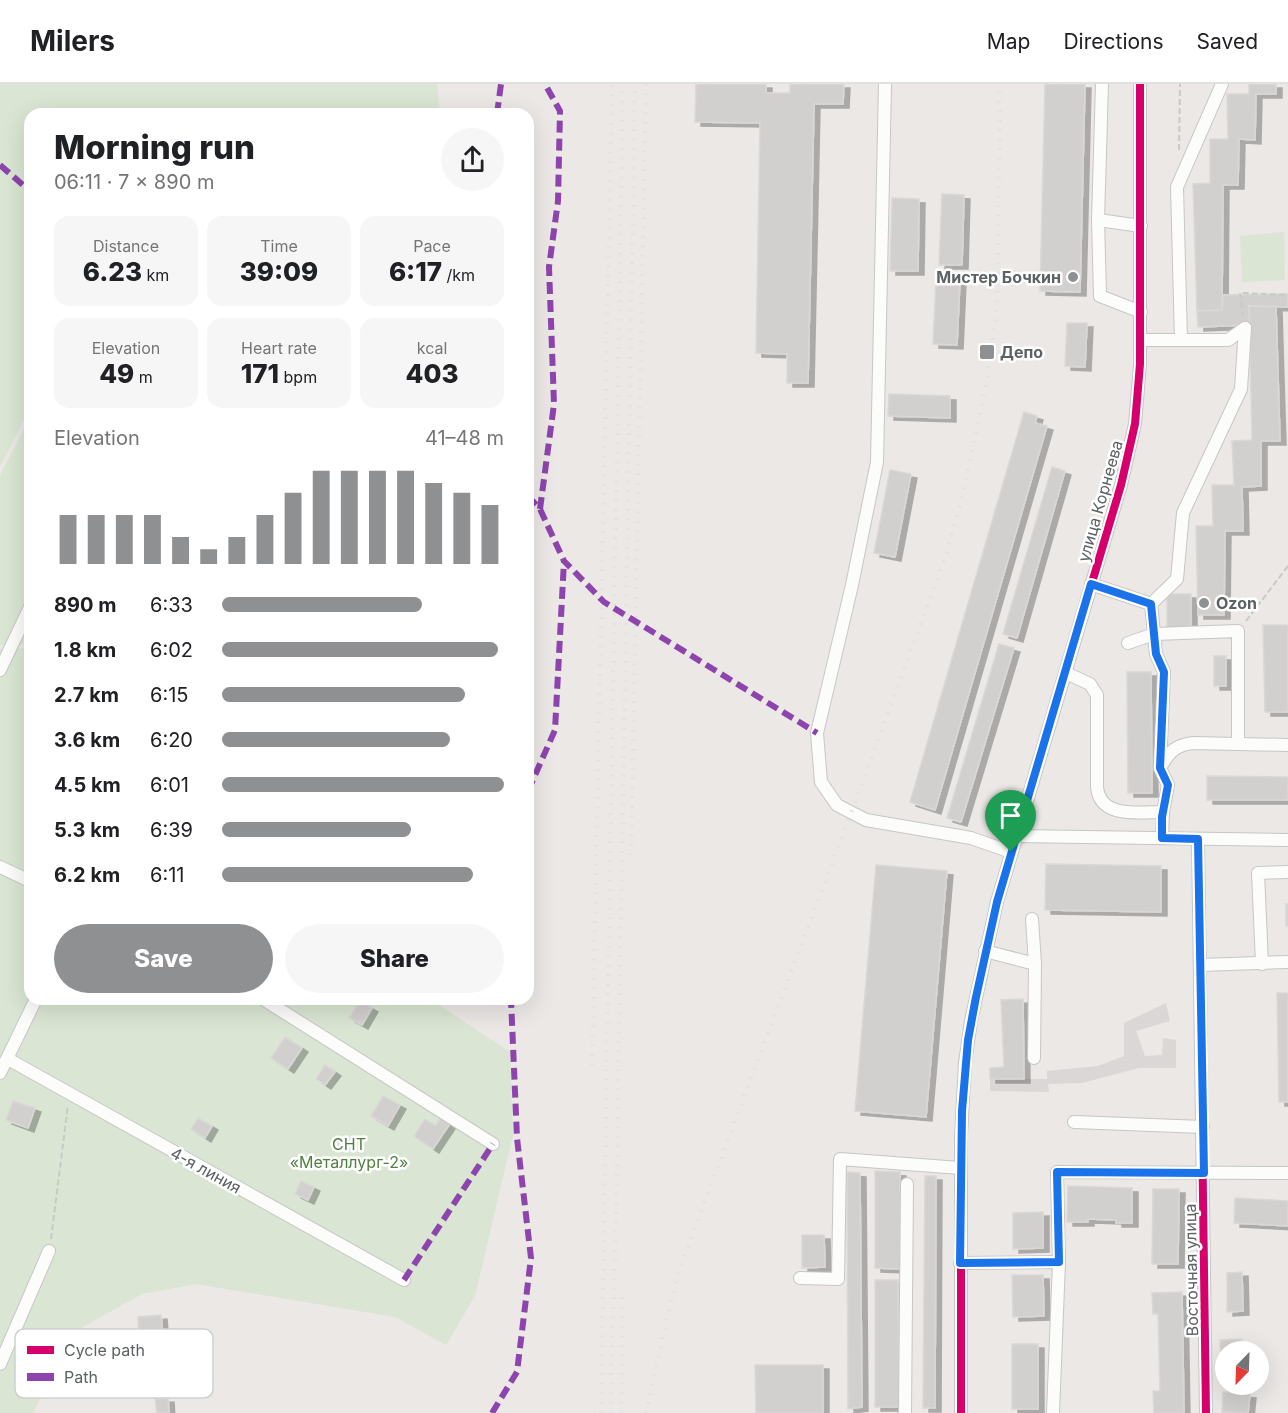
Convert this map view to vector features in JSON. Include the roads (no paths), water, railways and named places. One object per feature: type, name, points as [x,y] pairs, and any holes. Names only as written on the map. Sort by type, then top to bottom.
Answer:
[{"type":"street","points":[[885,84],[877,462],[852,585],[817,733],[821,782],[837,805],[866,820],[970,838],[1011,852]]},
{"type":"street","points":[[1102,84],[1098,220],[1100,296],[1141,312]]},
{"type":"street","name":"улица Корнеева","points":[[961,1413],[960,1168],[965,1063],[985,951],[1011,852],[1121,485],[1132,438],[1138,400],[1141,340],[1140,84]]},
{"type":"street","points":[[1181,340],[1177,186],[1222,84]]},
{"type":"street","points":[[1098,220],[1141,226]]},
{"type":"street","points":[[1141,340],[1228,340],[1245,328],[1241,389],[1183,513],[1177,579],[1151,604]]},
{"type":"street","points":[[1091,584],[1151,604]]},
{"type":"street","points":[[1151,604],[1156,654],[1164,672],[1160,768],[1168,785],[1163,812],[1162,838]]},
{"type":"street","points":[[0,670],[24,620]]},
{"type":"street","points":[[1128,643],[1154,634],[1238,631],[1238,743]]},
{"type":"street","points":[[1066,673],[1090,684],[1097,695],[1097,787],[1103,804],[1112,810],[1119,811],[1163,812]]},
{"type":"street","points":[[1160,768],[1169,752],[1180,745],[1238,743],[1288,745]]},
{"type":"street","points":[[1016,836],[1288,840]]},
{"type":"street","name":"Восточная улица","points":[[1198,839],[1206,1413]]},
{"type":"street","points":[[0,867],[24,879]]},
{"type":"street","points":[[1262,964],[1258,873],[1288,872]]},
{"type":"street","points":[[1032,919],[1035,964],[1034,1058]]},
{"type":"street","points":[[985,951],[1035,964]]},
{"type":"street","points":[[1201,965],[1288,962]]},
{"type":"street","points":[[0,1072],[33,1005]]},
{"type":"street","points":[[273,1005],[493,1144]]},
{"type":"street","name":"4-я линия","points":[[8,1059],[404,1280]]},
{"type":"street","points":[[1074,1122],[1203,1127]]},
{"type":"street","points":[[800,1278],[838,1279],[840,1159],[960,1168]]},
{"type":"street","points":[[1053,1413],[1059,1262],[1057,1172],[1288,1173]]},
{"type":"street","points":[[905,1413],[906,1184]]},
{"type":"street","points":[[15,1329],[49,1251]]},
{"type":"street","points":[[960,1263],[1059,1262]]},
{"type":"street","points":[[0,1364],[15,1329]]},
{"type":"railway","points":[[592,1065],[612,84]]},
{"type":"railway","points":[[601,1413],[623,84]]},
{"type":"railway","points":[[611,1413],[635,84]]},
{"type":"railway","points":[[631,855],[646,84]]},
{"type":"railway","points":[[646,1413],[677,1275],[869,765],[945,558],[961,503],[988,373],[997,304],[999,84]]},
{"type":"railway","points":[[621,1413],[623,1296]]},
{"type":"place","name":"Мистер Бочкин","points":[[1073,277]]},
{"type":"place","name":"Депо","points":[[987,352]]},
{"type":"place","name":"Ozon","points":[[1204,603]]},
{"type":"park label","name":"СНТ «Металлург-2»","points":[[349,1153]]}]
